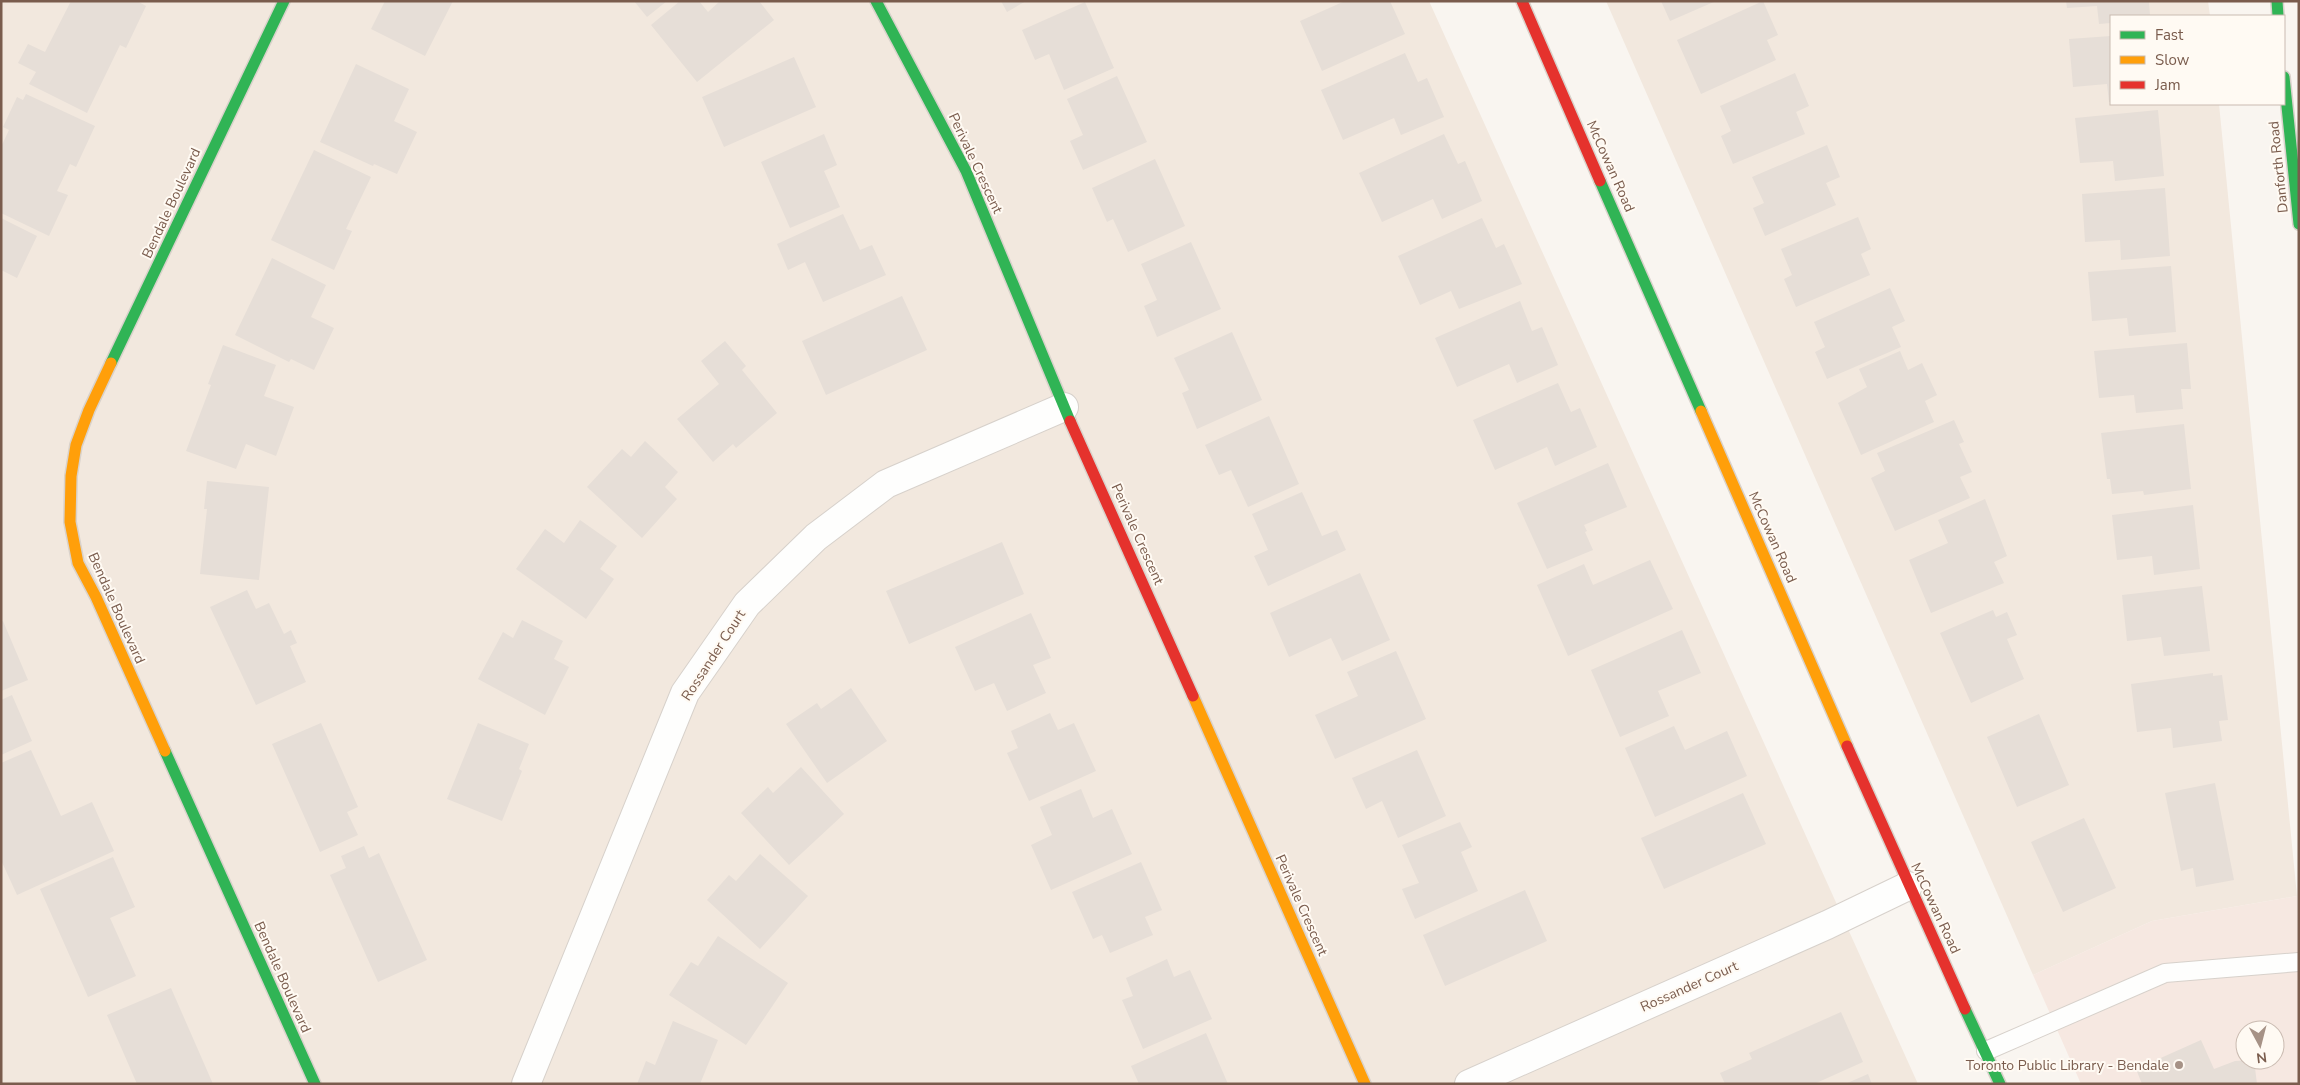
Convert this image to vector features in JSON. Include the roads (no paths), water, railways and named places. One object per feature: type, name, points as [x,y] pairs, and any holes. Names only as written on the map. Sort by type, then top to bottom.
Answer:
[{"type":"street","name":"Bendale Boulevard","points":[[284,1],[89,410],[76,445],[71,476],[70,522],[78,563],[96,597],[315,1084]]},
{"type":"street","name":"Perivale Crescent","points":[[876,1],[966,171],[1064,407],[1365,1084]]},
{"type":"street","name":"McCowan Road","points":[[1522,1],[1908,886],[2000,1084]]},
{"type":"street","points":[[2277,1],[2278,15]]},
{"type":"street","name":"Danforth Road","points":[[2289,85],[2299,224]]},
{"type":"street","name":"Rossander Court","points":[[526,1084],[685,693],[747,604],[816,537],[886,484],[1064,407]]},
{"type":"street","name":"Rossander Court","points":[[1469,1084],[1908,886]]},
{"type":"lane","points":[[1986,1051],[2165,973],[2299,962]]},
{"type":"place","name":"Toronto Public Library - Bendale","points":[[2179,1065]]}]
